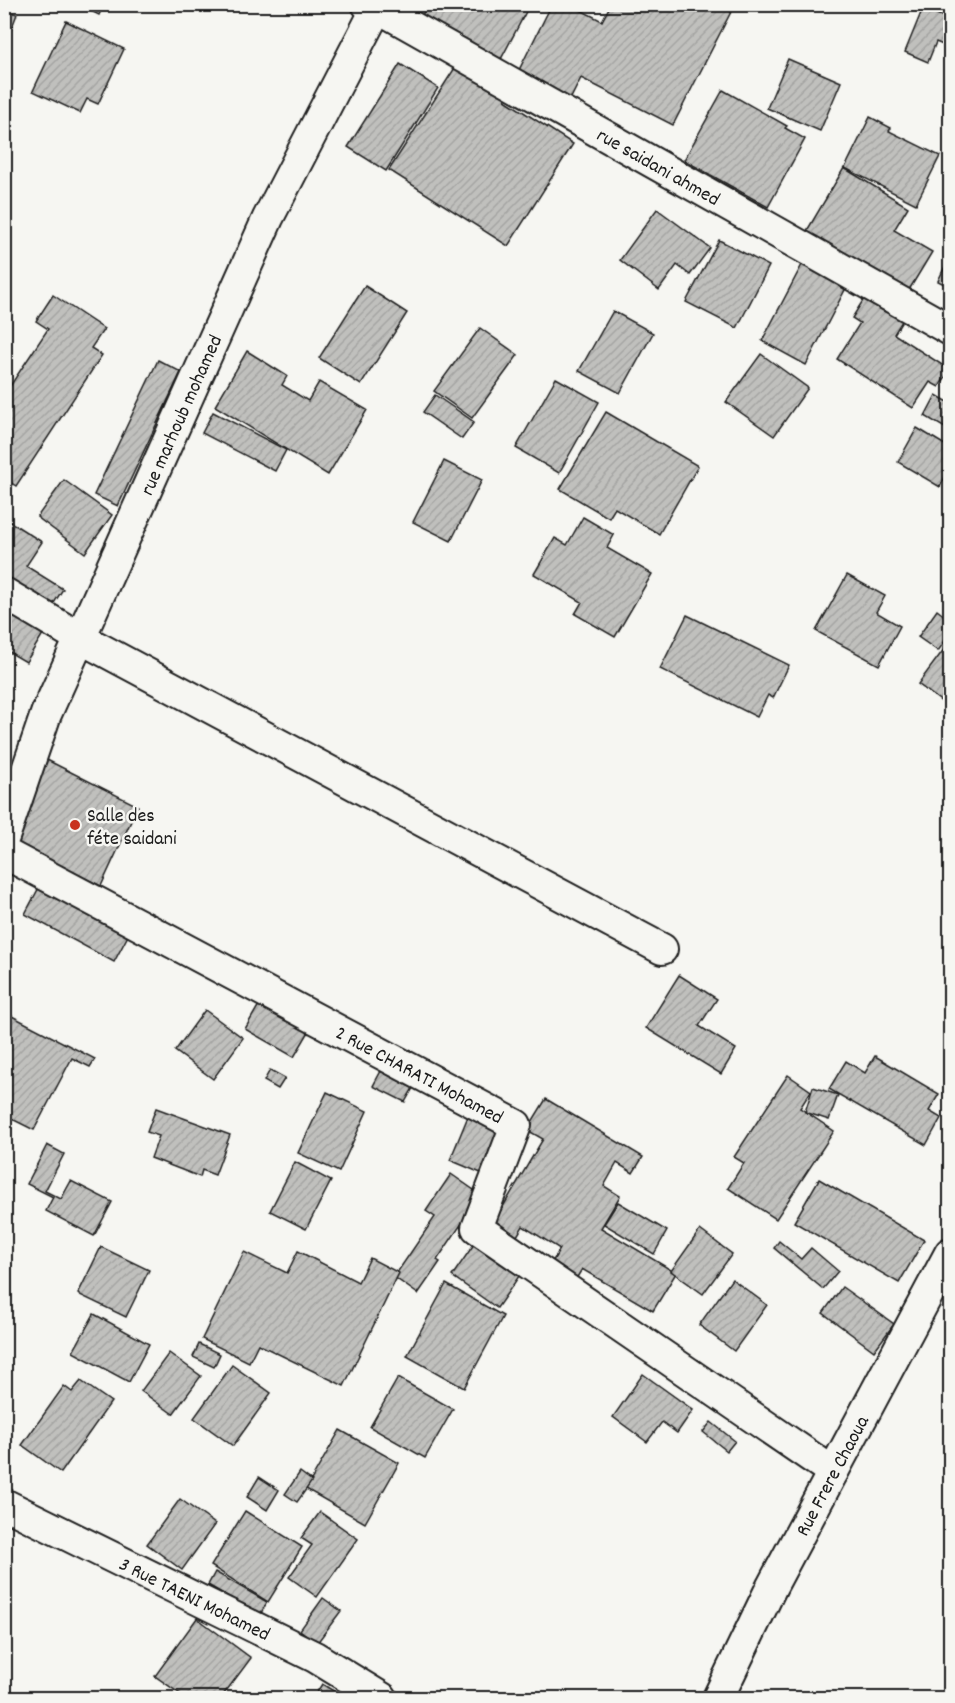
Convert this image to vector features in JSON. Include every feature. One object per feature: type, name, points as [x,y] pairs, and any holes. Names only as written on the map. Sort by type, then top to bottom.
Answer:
[{"type":"street","name":"rue saidani ahmed","points":[[374,5],[951,330]]},
{"type":"street","name":"rue marhoub mohamed","points":[[4,837],[46,714],[268,218],[374,5]]},
{"type":"street","points":[[4,594],[80,638],[662,949]]},
{"type":"street","name":"2 Rue CHARATI Mohamed","points":[[4,853],[516,1125],[477,1228],[833,1472]]},
{"type":"street","name":"Rue Frere Chaoua","points":[[718,1698],[772,1586],[951,1253]]},
{"type":"street","name":"3 Rue TAENI Mohamed","points":[[4,1504],[315,1658],[382,1698]]},
{"type":"building","points":[[77,4],[104,4],[99,15]]},
{"type":"building","points":[[428,4],[530,4],[500,61],[420,19]]},
{"type":"building","points":[[552,4],[569,4],[602,21],[611,4],[735,4],[673,125],[581,78],[565,110],[513,82]]},
{"type":"building","points":[[923,8],[948,19],[950,12],[950,48],[936,42],[928,62],[905,52]]},
{"type":"building","points":[[4,10],[17,14],[4,48]]},
{"type":"building","points":[[66,21],[124,49],[98,104],[87,99],[80,113],[33,91]]},
{"type":"building","points":[[788,59],[841,82],[820,131],[767,108]]},
{"type":"building","points":[[460,60],[510,92],[505,100],[573,144],[508,246],[389,170]]},
{"type":"building","points":[[400,64],[438,88],[386,171],[348,147]]},
{"type":"building","points":[[723,90],[787,126],[785,128],[805,139],[768,207],[684,160]]},
{"type":"building","points":[[870,117],[891,128],[889,131],[940,156],[916,204],[845,168]]},
{"type":"building","points":[[844,168],[908,207],[894,230],[932,252],[906,295],[805,234]]},
{"type":"building","points":[[657,209],[710,248],[690,275],[677,265],[659,290],[620,260]]},
{"type":"building","points":[[719,240],[769,266],[737,328],[686,302]]},
{"type":"building","points":[[950,256],[950,287],[938,281]]},
{"type":"building","points":[[804,261],[848,284],[806,365],[762,341]]},
{"type":"building","points":[[365,286],[407,313],[361,385],[319,358]]},
{"type":"building","points":[[867,294],[904,318],[894,334],[950,370],[939,387],[930,382],[913,408],[837,359],[860,323],[852,318]]},
{"type":"building","points":[[53,295],[104,329],[91,348],[102,355],[16,486],[4,478],[4,395],[48,329],[36,321]]},
{"type":"building","points":[[613,311],[653,333],[620,393],[579,371]]},
{"type":"building","points":[[480,328],[518,355],[472,418],[434,391]]},
{"type":"building","points":[[247,351],[287,376],[282,385],[308,401],[319,382],[367,410],[328,475],[215,406]]},
{"type":"building","points":[[761,354],[808,388],[774,436],[726,402]]},
{"type":"building","points":[[158,360],[181,372],[118,506],[94,495]]},
{"type":"building","points":[[556,378],[599,402],[559,473],[516,448]]},
{"type":"building","points":[[435,395],[474,422],[462,439],[423,412]]},
{"type":"building","points":[[936,395],[950,403],[950,431],[925,416]]},
{"type":"building","points":[[213,412],[286,450],[275,471],[202,433]]},
{"type":"building","points":[[606,412],[698,466],[659,534],[615,508],[609,518],[560,489]]},
{"type":"building","points":[[917,428],[950,448],[950,468],[940,487],[898,462]]},
{"type":"building","points":[[444,461],[482,480],[451,541],[413,522]]},
{"type":"building","points":[[64,480],[112,515],[85,553],[37,517]]},
{"type":"building","points":[[583,517],[614,535],[607,548],[652,574],[615,637],[575,614],[582,602],[534,574],[555,538],[567,545]]},
{"type":"building","points":[[4,518],[42,542],[26,566],[63,589],[49,611],[4,582]]},
{"type":"building","points":[[847,575],[885,596],[876,612],[900,626],[879,665],[816,631]]},
{"type":"building","points":[[4,603],[46,629],[26,662],[4,649]]},
{"type":"building","points":[[937,610],[950,620],[950,634],[938,651],[918,637]]},
{"type":"building","points":[[687,615],[789,665],[773,698],[768,695],[757,717],[660,669]]},
{"type":"building","points":[[948,644],[950,646],[950,708],[918,684]]},
{"type":"building","name":"Salle des féte saidani","points":[[47,760],[138,806],[101,886],[12,843]]},
{"type":"building","points":[[52,863],[141,911],[114,962],[25,914]]},
{"type":"building","points":[[679,975],[717,999],[699,1026],[736,1049],[721,1074],[646,1028]]},
{"type":"building","points":[[271,984],[320,1013],[294,1057],[245,1029]]},
{"type":"building","points":[[205,1010],[243,1038],[213,1079],[175,1051]]},
{"type":"building","points":[[4,1012],[95,1059],[90,1067],[72,1058],[34,1130],[4,1115]]},
{"type":"building","points":[[875,1056],[939,1094],[929,1111],[941,1118],[926,1145],[829,1089],[846,1061],[865,1073]]},
{"type":"building","points":[[270,1070],[285,1078],[278,1089],[264,1081]]},
{"type":"building","points":[[381,1071],[413,1088],[405,1102],[373,1086]]},
{"type":"building","points":[[788,1075],[811,1091],[800,1108],[834,1131],[776,1219],[728,1188],[744,1163],[734,1157]]},
{"type":"building","points":[[813,1087],[838,1095],[829,1120],[805,1112]]},
{"type":"building","points":[[327,1092],[367,1111],[339,1172],[298,1153]]},
{"type":"building","points":[[546,1099],[643,1157],[633,1173],[617,1163],[604,1186],[620,1196],[601,1228],[676,1273],[653,1311],[582,1269],[576,1279],[551,1264],[560,1249],[523,1226],[514,1241],[491,1227],[543,1139],[527,1130]]},
{"type":"building","points":[[156,1108],[230,1135],[215,1175],[202,1170],[200,1177],[151,1158],[159,1136],[147,1132]]},
{"type":"building","points":[[469,1114],[507,1130],[488,1176],[450,1160]]},
{"type":"building","points":[[47,1145],[64,1154],[45,1191],[61,1199],[71,1181],[112,1202],[94,1236],[46,1211],[53,1197],[27,1184]]},
{"type":"building","points":[[295,1162],[331,1181],[306,1229],[270,1211]]},
{"type":"building","points":[[451,1174],[481,1195],[437,1260],[440,1262],[418,1294],[394,1277],[435,1217],[426,1211]]},
{"type":"building","points":[[819,1179],[924,1240],[899,1283],[794,1222]]},
{"type":"building","points":[[618,1202],[667,1231],[654,1254],[604,1224]]},
{"type":"building","points":[[700,1230],[732,1254],[703,1294],[671,1271]]},
{"type":"building","points":[[481,1234],[526,1266],[497,1308],[452,1276]]},
{"type":"building","points":[[779,1241],[801,1259],[811,1248],[838,1271],[823,1289],[774,1248]]},
{"type":"building","points":[[101,1247],[149,1270],[126,1317],[78,1294]]},
{"type":"building","points":[[298,1251],[358,1282],[370,1258],[399,1273],[344,1386],[258,1344],[249,1362],[202,1339],[244,1252],[287,1273]]},
{"type":"building","points":[[732,1279],[767,1305],[734,1351],[699,1325]]},
{"type":"building","points":[[446,1284],[503,1316],[464,1388],[407,1356]]},
{"type":"building","points":[[842,1287],[894,1324],[874,1351],[823,1313]]},
{"type":"building","points":[[94,1314],[149,1344],[129,1382],[73,1352]]},
{"type":"building","points":[[199,1344],[220,1354],[214,1367],[193,1357]]},
{"type":"building","points":[[169,1353],[201,1376],[173,1414],[141,1391]]},
{"type":"building","points":[[232,1365],[271,1393],[233,1446],[194,1418]]},
{"type":"building","points":[[643,1374],[693,1410],[677,1433],[662,1422],[647,1442],[613,1417]]},
{"type":"building","points":[[398,1378],[453,1409],[425,1458],[370,1427]]},
{"type":"building","points":[[81,1381],[111,1402],[61,1473],[22,1445],[64,1386],[72,1392]]},
{"type":"building","points":[[711,1422],[735,1441],[727,1451],[703,1432]]},
{"type":"building","points":[[340,1430],[399,1463],[365,1523],[306,1489]]},
{"type":"building","points":[[300,1472],[312,1481],[297,1502],[285,1494]]},
{"type":"building","points":[[259,1477],[279,1490],[267,1510],[247,1497]]},
{"type":"building","points":[[180,1499],[215,1524],[182,1570],[147,1544]]},
{"type":"building","points":[[245,1511],[302,1547],[268,1602],[211,1566]]},
{"type":"building","points":[[320,1512],[358,1539],[317,1597],[289,1577],[312,1545],[301,1538]]},
{"type":"building","points":[[215,1572],[267,1602],[260,1615],[208,1585]]},
{"type":"building","points":[[323,1598],[341,1611],[317,1643],[300,1630]]},
{"type":"building","points":[[197,1618],[251,1658],[221,1698],[186,1698],[155,1676]]},
{"type":"building","points":[[322,1684],[345,1698],[313,1698]]},
{"type":"place","name":"Salle des féte saidani","points":[[75,825]]}]
